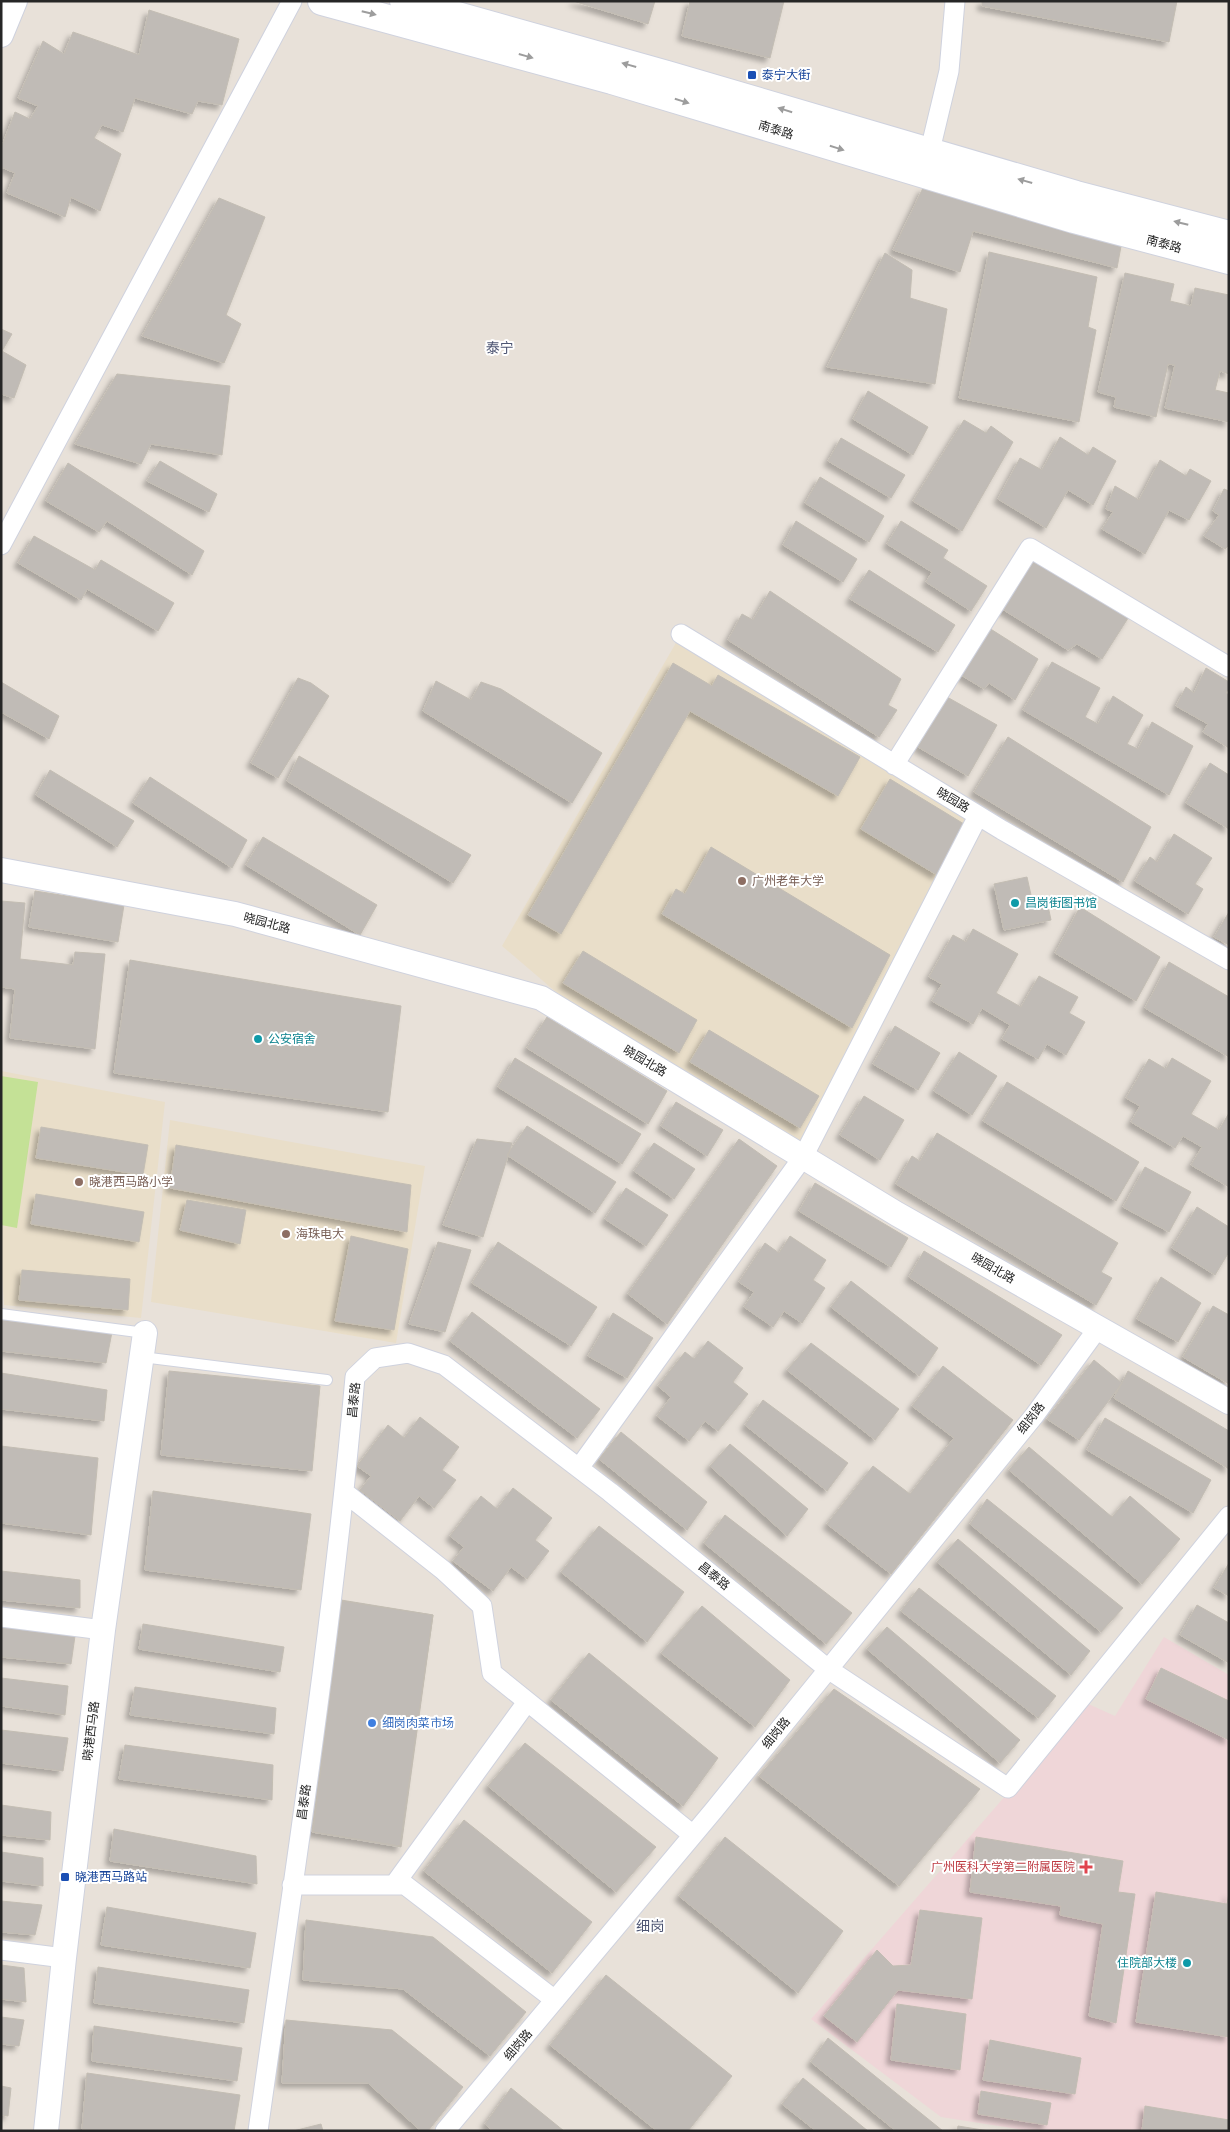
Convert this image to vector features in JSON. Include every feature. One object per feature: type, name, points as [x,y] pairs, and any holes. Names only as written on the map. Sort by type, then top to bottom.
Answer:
[{"type":"main road","name":"南泰路","points":[[322,1],[926,164],[1229,235]]},
{"type":"main road","name":"南泰路","points":[[404,1],[667,75],[926,164],[1074,219],[1229,260]]},
{"type":"street","points":[[1,35],[15,1]]},
{"type":"street","points":[[1,544],[292,1]]},
{"type":"street","points":[[926,164],[949,71],[955,1]]},
{"type":"street","points":[[894,765],[1030,548],[1229,667]]},
{"type":"street","name":"晓园路","points":[[680,634],[978,816],[1229,960]]},
{"type":"street","points":[[579,1468],[803,1157],[978,816]]},
{"type":"street","name":"晓园北路","points":[[1,870],[235,914],[541,998],[897,1214],[1229,1402]]},
{"type":"street","name":"细岗路","points":[[446,2131],[693,1835],[1034,1416],[1098,1328]]},
{"type":"street","name":"晓港西马路","points":[[46,2131],[64,1958],[103,1630],[145,1333]]},
{"type":"street","name":"昌泰路","points":[[258,2131],[344,1492],[356,1377],[375,1358],[408,1353],[444,1365],[579,1468],[828,1668],[1008,1788],[1229,1516]]},
{"type":"street","points":[[344,1492],[442,1570],[482,1606],[492,1673],[693,1835]]},
{"type":"street","points":[[1,1616],[103,1630]]},
{"type":"street","points":[[394,1885],[527,1702]]},
{"type":"street","points":[[292,1885],[405,1885],[556,2000]]},
{"type":"street","points":[[1,1950],[64,1958]]},
{"type":"lane","points":[[1,1314],[145,1333]]},
{"type":"lane","points":[[142,1357],[327,1380]]},
{"type":"shaded area","name":"广州老年大学","points":[[681,634],[978,816],[803,1157],[556,992],[502,946]]},
{"type":"shaded area","name":"晓港西马路小学","points":[[1,1071],[165,1102],[141,1318],[4,1305],[1,1262]]},
{"type":"shaded area","name":"海珠电大","points":[[170,1120],[425,1166],[396,1343],[151,1302]]},
{"type":"shaded area","name":"广州医科大学第二附属医院","points":[[1164,1637],[1229,1675],[1229,2131],[1031,2131],[941,2117],[811,2019],[1086,1703],[1115,1716]]},
{"type":"green space","points":[[1,1076],[38,1082],[17,1228],[1,1225]]},
{"type":"building","points":[[573,1],[655,1],[648,24]]},
{"type":"building","points":[[690,1],[784,1],[770,58],[682,36]]},
{"type":"building","points":[[982,1],[1177,1],[1169,42],[982,6]]},
{"type":"building","points":[[149,10],[239,39],[222,105],[198,101],[192,114],[135,98],[123,132],[102,125],[94,138],[121,154],[100,211],[71,197],[65,217],[7,193],[15,173],[1,167],[1,148],[15,112],[30,119],[38,106],[18,98],[43,41],[64,54],[73,32],[139,55]]},
{"type":"building","points":[[923,188],[1122,241],[1117,268],[973,231],[960,272],[893,250]]},
{"type":"building","points":[[219,198],[265,217],[226,315],[241,324],[224,363],[142,336]]},
{"type":"building","points":[[989,252],[1097,277],[1088,327],[1096,330],[1079,422],[959,398]]},
{"type":"building","points":[[885,253],[912,270],[910,298],[947,309],[935,384],[827,367]]},
{"type":"building","points":[[1125,273],[1174,284],[1170,301],[1191,306],[1195,288],[1229,295],[1229,374],[1220,371],[1215,390],[1229,393],[1229,422],[1165,408],[1175,365],[1168,364],[1156,417],[1114,407],[1116,397],[1098,392]]},
{"type":"building","points":[[1,329],[12,334],[2,351],[26,365],[14,398],[1,394]]},
{"type":"building","points":[[117,374],[230,386],[222,455],[151,444],[141,464],[75,444]]},
{"type":"building","points":[[868,391],[928,427],[913,455],[853,419]]},
{"type":"building","points":[[964,420],[986,433],[991,426],[1013,442],[962,531],[913,501]]},
{"type":"building","points":[[1060,437],[1088,455],[1093,447],[1116,461],[1093,505],[1068,490],[1046,528],[998,499],[1020,458],[1042,470]]},
{"type":"building","points":[[841,438],[905,475],[891,498],[828,461]]},
{"type":"building","points":[[1160,460],[1186,476],[1190,469],[1211,481],[1189,520],[1169,510],[1145,554],[1102,529],[1113,512],[1106,509],[1115,486],[1139,500]]},
{"type":"building","points":[[160,461],[217,494],[209,512],[147,481]]},
{"type":"building","points":[[68,463],[204,551],[192,575],[107,521],[99,532],[46,501]]},
{"type":"building","points":[[820,477],[884,516],[869,542],[805,503]]},
{"type":"building","points":[[1224,489],[1229,491],[1229,545],[1225,549],[1204,536],[1219,515],[1213,511]]},
{"type":"building","points":[[796,521],[857,559],[843,582],[783,545]]},
{"type":"building","points":[[901,521],[948,550],[943,558],[987,586],[971,611],[926,582],[932,572],[887,544]]},
{"type":"building","points":[[34,536],[95,570],[101,560],[174,603],[158,631],[87,589],[81,600],[18,563]]},
{"type":"building","points":[[1032,554],[1130,615],[1102,659],[1077,644],[1068,650],[999,607]]},
{"type":"building","points":[[869,570],[955,625],[938,652],[850,599]]},
{"type":"building","points":[[770,591],[901,679],[888,705],[897,710],[879,737],[728,640],[742,614],[753,620]]},
{"type":"building","points":[[989,628],[1038,659],[1015,700],[989,683],[984,689],[961,675]]},
{"type":"building","points":[[1052,662],[1100,688],[1085,717],[1098,724],[1113,696],[1143,715],[1127,744],[1138,749],[1152,722],[1193,746],[1169,795],[1023,710]]},
{"type":"building","points":[[673,663],[712,686],[718,675],[860,757],[838,796],[690,711],[561,934],[528,915]]},
{"type":"building","points":[[1206,668],[1229,682],[1229,688],[1226,693],[1229,695],[1229,748],[1203,732],[1208,724],[1176,706],[1186,687],[1194,693]]},
{"type":"building","points":[[298,678],[311,683],[329,696],[278,778],[251,763]]},
{"type":"building","points":[[436,681],[471,700],[481,682],[501,689],[602,753],[572,803],[423,711]]},
{"type":"building","points":[[1,682],[59,716],[49,739],[1,712]]},
{"type":"building","points":[[947,697],[997,725],[968,776],[918,747]]},
{"type":"building","points":[[1008,737],[1151,827],[1123,882],[974,792]]},
{"type":"building","points":[[299,756],[471,855],[453,883],[287,781]]},
{"type":"building","points":[[1210,763],[1229,775],[1229,829],[1186,803]]},
{"type":"building","points":[[50,770],[134,821],[117,847],[36,795]]},
{"type":"building","points":[[150,777],[247,840],[232,868],[133,803]]},
{"type":"building","points":[[890,779],[964,824],[937,875],[861,829]]},
{"type":"building","points":[[1174,834],[1212,858],[1195,884],[1203,889],[1188,914],[1135,881],[1150,857],[1157,862]]},
{"type":"building","points":[[263,837],[377,905],[360,935],[246,865]]},
{"type":"building","points":[[711,847],[890,955],[852,1028],[662,914],[676,889],[685,894]]},
{"type":"building","name":"昌岗街图书馆","points":[[1027,877],[1033,904],[1047,901],[1051,920],[1004,930],[994,884]]},
{"type":"building","points":[[35,891],[124,905],[118,942],[29,927]]},
{"type":"building","points":[[1,901],[25,903],[20,959],[73,965],[75,952],[105,954],[95,1049],[10,1038],[15,989],[1,987]]},
{"type":"building","points":[[1080,907],[1160,957],[1136,1001],[1055,953]]},
{"type":"building","points":[[1229,912],[1229,945],[1214,937]]},
{"type":"building","points":[[973,929],[1018,954],[996,993],[1021,1007],[1039,976],[1078,997],[1069,1013],[1085,1022],[1066,1055],[1047,1044],[1038,1059],[1002,1039],[1010,1025],[982,1008],[973,1024],[932,1001],[942,984],[929,977],[953,935],[966,942]]},
{"type":"building","points":[[583,951],[697,1020],[679,1053],[563,983]]},
{"type":"building","name":"公安宿舍","points":[[130,960],[401,1006],[388,1112],[114,1073]]},
{"type":"building","points":[[1169,962],[1229,997],[1229,1057],[1145,1008]]},
{"type":"building","points":[[547,1017],[667,1091],[648,1124],[527,1048]]},
{"type":"building","points":[[895,1026],[940,1053],[918,1090],[873,1064]]},
{"type":"building","points":[[709,1030],[819,1096],[800,1128],[690,1062]]},
{"type":"building","points":[[959,1052],[997,1076],[972,1115],[934,1091]]},
{"type":"building","points":[[515,1058],[641,1134],[622,1164],[498,1087]]},
{"type":"building","points":[[1172,1058],[1211,1081],[1191,1114],[1219,1130],[1229,1113],[1229,1187],[1191,1165],[1202,1147],[1183,1136],[1175,1148],[1131,1122],[1140,1106],[1126,1098],[1149,1059],[1166,1069]]},
{"type":"building","points":[[1007,1082],[1139,1162],[1116,1201],[983,1121]]},
{"type":"building","points":[[864,1096],[904,1120],[880,1160],[840,1135]]},
{"type":"building","points":[[676,1102],[723,1130],[707,1156],[661,1126]]},
{"type":"building","points":[[527,1126],[616,1182],[595,1213],[507,1155]]},
{"type":"building","points":[[41,1127],[148,1145],[143,1175],[36,1158]]},
{"type":"building","points":[[937,1133],[1118,1243],[1101,1272],[1112,1278],[1096,1305],[896,1184],[912,1156],[920,1161]]},
{"type":"building","points":[[477,1139],[512,1143],[483,1237],[443,1225]]},
{"type":"building","points":[[739,1139],[777,1166],[667,1324],[628,1294]]},
{"type":"building","points":[[654,1143],[695,1169],[674,1199],[634,1171]]},
{"type":"building","points":[[176,1145],[411,1185],[407,1232],[170,1188]]},
{"type":"building","points":[[1145,1167],[1191,1192],[1169,1232],[1123,1207]]},
{"type":"building","points":[[815,1183],[908,1238],[891,1267],[799,1211]]},
{"type":"building","points":[[626,1188],[668,1215],[646,1246],[605,1219]]},
{"type":"building","points":[[36,1194],[144,1212],[139,1242],[31,1224]]},
{"type":"building","points":[[187,1200],[246,1210],[240,1244],[180,1230]]},
{"type":"building","points":[[1197,1207],[1229,1227],[1229,1252],[1215,1275],[1172,1248]]},
{"type":"building","points":[[351,1236],[408,1249],[394,1330],[335,1321]]},
{"type":"building","points":[[790,1236],[826,1260],[813,1280],[825,1288],[802,1323],[784,1311],[773,1327],[744,1307],[754,1292],[739,1282],[765,1243],[779,1253]]},
{"type":"building","points":[[438,1242],[471,1250],[445,1332],[409,1324]]},
{"type":"building","points":[[498,1242],[597,1307],[571,1346],[472,1283]]},
{"type":"building","points":[[924,1251],[1062,1335],[1041,1365],[909,1277]]},
{"type":"building","points":[[22,1270],[130,1279],[128,1310],[19,1300]]},
{"type":"building","points":[[1161,1277],[1201,1303],[1178,1342],[1137,1319]]},
{"type":"building","points":[[851,1281],[938,1348],[919,1376],[831,1307]]},
{"type":"building","points":[[1213,1306],[1229,1315],[1229,1384],[1183,1357]]},
{"type":"building","points":[[472,1312],[600,1409],[577,1438],[450,1341]]},
{"type":"building","points":[[613,1313],[653,1338],[627,1378],[588,1356]]},
{"type":"building","points":[[1,1320],[112,1332],[106,1363],[1,1351]]},
{"type":"building","points":[[708,1341],[743,1368],[733,1382],[748,1394],[718,1431],[705,1421],[689,1441],[657,1416],[671,1397],[658,1386],[685,1352],[694,1359]]},
{"type":"building","points":[[811,1343],[899,1409],[875,1440],[787,1370]]},
{"type":"building","points":[[1094,1360],[1122,1383],[1079,1440],[1047,1419]]},
{"type":"building","points":[[943,1366],[1013,1420],[891,1574],[827,1524],[873,1466],[910,1494],[954,1438],[912,1406]]},
{"type":"building","points":[[169,1371],[320,1386],[312,1471],[161,1455]]},
{"type":"building","points":[[1128,1371],[1229,1431],[1229,1469],[1114,1398]]},
{"type":"building","points":[[1,1373],[107,1390],[104,1421],[1,1409]]},
{"type":"building","points":[[763,1400],[848,1463],[827,1491],[745,1425]]},
{"type":"building","points":[[420,1417],[459,1447],[442,1470],[456,1480],[434,1508],[419,1496],[400,1521],[360,1490],[371,1476],[357,1466],[388,1425],[404,1438]]},
{"type":"building","points":[[1105,1418],[1211,1480],[1193,1513],[1087,1450]]},
{"type":"building","points":[[621,1432],[707,1502],[687,1530],[599,1459]]},
{"type":"building","points":[[730,1444],[808,1509],[787,1536],[710,1466]]},
{"type":"building","points":[[1,1446],[98,1458],[91,1535],[1,1523]]},
{"type":"building","points":[[1029,1447],[1112,1517],[1130,1496],[1180,1539],[1142,1584],[1009,1470]]},
{"type":"building","points":[[513,1488],[552,1518],[535,1540],[549,1551],[527,1579],[511,1567],[493,1591],[453,1561],[464,1547],[450,1536],[481,1496],[497,1509]]},
{"type":"building","points":[[153,1491],[311,1514],[301,1590],[145,1570]]},
{"type":"building","points":[[987,1499],[1123,1608],[1101,1632],[970,1524]]},
{"type":"building","points":[[725,1515],[852,1613],[826,1644],[704,1543]]},
{"type":"building","points":[[599,1526],[684,1592],[647,1642],[561,1572]]},
{"type":"building","points":[[958,1539],[1090,1651],[1071,1675],[937,1562]]},
{"type":"building","points":[[1229,1563],[1229,1596],[1214,1588]]},
{"type":"building","points":[[1,1571],[80,1580],[80,1608],[1,1600]]},
{"type":"building","points":[[919,1588],[1056,1696],[1038,1718],[901,1611]]},
{"type":"building","name":"细岗肉菜市场","points":[[341,1600],[433,1615],[401,1847],[312,1832]]},
{"type":"building","name":"细岗肉菜市场","points":[[342,1601],[433,1615],[400,1846],[313,1832]]},
{"type":"building","points":[[1197,1605],[1229,1623],[1229,1663],[1180,1635]]},
{"type":"building","points":[[702,1606],[790,1680],[755,1727],[661,1653]]},
{"type":"building","points":[[143,1624],[284,1647],[280,1672],[139,1649]]},
{"type":"building","points":[[1,1626],[75,1636],[71,1664],[1,1657]]},
{"type":"building","points":[[887,1627],[1020,1740],[1000,1763],[867,1649]]},
{"type":"building","points":[[589,1653],[718,1758],[683,1806],[551,1700]]},
{"type":"building","points":[[1161,1668],[1229,1701],[1229,1740],[1146,1699]]},
{"type":"building","points":[[1,1678],[68,1686],[65,1715],[1,1706]]},
{"type":"building","points":[[135,1687],[276,1708],[274,1734],[130,1715]]},
{"type":"building","points":[[834,1689],[980,1789],[899,1886],[759,1776]]},
{"type":"building","points":[[1,1730],[68,1738],[63,1771],[1,1763]]},
{"type":"building","points":[[525,1743],[656,1847],[616,1892],[488,1786]]},
{"type":"building","points":[[125,1745],[273,1765],[272,1800],[119,1779]]},
{"type":"building","points":[[1,1805],[51,1812],[50,1840],[1,1835]]},
{"type":"building","points":[[464,1820],[592,1922],[552,1973],[424,1871]]},
{"type":"building","points":[[114,1829],[256,1856],[257,1884],[110,1861]]},
{"type":"building","points":[[725,1837],[843,1931],[798,1993],[679,1896]]},
{"type":"building","points":[[976,1837],[1123,1861],[1118,1892],[1135,1894],[1116,2023],[1089,2016],[1103,1924],[1060,1915],[1061,1906],[970,1892]]},
{"type":"building","points":[[1,1852],[43,1858],[43,1886],[1,1881]]},
{"type":"building","name":"住院部大楼","points":[[1156,1892],[1227,1904],[1229,1893],[1229,2037],[1136,2022]]},
{"type":"building","points":[[1,1901],[42,1905],[35,1935],[1,1932]]},
{"type":"building","points":[[107,1907],[256,1933],[250,1968],[101,1945]]},
{"type":"building","points":[[920,1910],[982,1918],[972,1999],[898,1990],[857,2042],[824,2016],[877,1950],[893,1966],[911,1965]]},
{"type":"building","points":[[306,1920],[433,1937],[526,2012],[490,2056],[403,1989],[303,1980]]},
{"type":"building","points":[[1,1965],[24,1968],[26,2002],[1,1999]]},
{"type":"building","points":[[98,1967],[249,1990],[244,2023],[94,2003]]},
{"type":"building","points":[[606,1975],[732,2076],[688,2131],[657,2131],[550,2045]]},
{"type":"building","points":[[897,2004],[966,2014],[960,2070],[891,2060]]},
{"type":"building","points":[[1,2017],[24,2020],[19,2046],[1,2044]]},
{"type":"building","points":[[286,2020],[392,2030],[463,2087],[428,2131],[421,2131],[368,2083],[282,2083]]},
{"type":"building","points":[[94,2026],[242,2048],[237,2081],[92,2061]]},
{"type":"building","points":[[828,2038],[943,2131],[896,2131],[811,2062]]},
{"type":"building","points":[[990,2040],[1081,2058],[1075,2094],[983,2080]]},
{"type":"building","points":[[87,2073],[240,2095],[234,2131],[96,2131],[82,2129]]},
{"type":"building","points":[[803,2078],[868,2131],[816,2131],[782,2104]]},
{"type":"building","points":[[1,2086],[11,2088],[8,2116],[1,2115]]},
{"type":"building","points":[[511,2088],[564,2131],[493,2131],[485,2124]]},
{"type":"building","points":[[981,2091],[1051,2103],[1047,2125],[978,2114]]},
{"type":"building","points":[[1145,2106],[1229,2120],[1228,2131],[1142,2131]]},
{"type":"building","points":[[321,2124],[323,2131],[293,2131]]},
{"type":"building","points":[[958,2126],[989,2131],[957,2131]]},
{"type":"place","name":"泰宁大街","points":[[752,75]]},
{"type":"place","name":"广州老年大学","points":[[742,881]]},
{"type":"place","name":"昌岗街图书馆","points":[[1015,903]]},
{"type":"place","name":"公安宿舍","points":[[258,1039]]},
{"type":"place","name":"晓港西马路小学","points":[[79,1182]]},
{"type":"place","name":"海珠电大","points":[[286,1234]]},
{"type":"place","name":"细岗肉菜市场","points":[[372,1723]]},
{"type":"place","name":"广州医科大学第二附属医院","points":[[1086,1867]]},
{"type":"place","name":"晓港西马路站","points":[[65,1877]]},
{"type":"place","name":"住院部大楼","points":[[1187,1963]]},
{"type":"district","name":"泰宁","points":[[500,348]]},
{"type":"district","name":"细岗","points":[[650,1926]]}]
